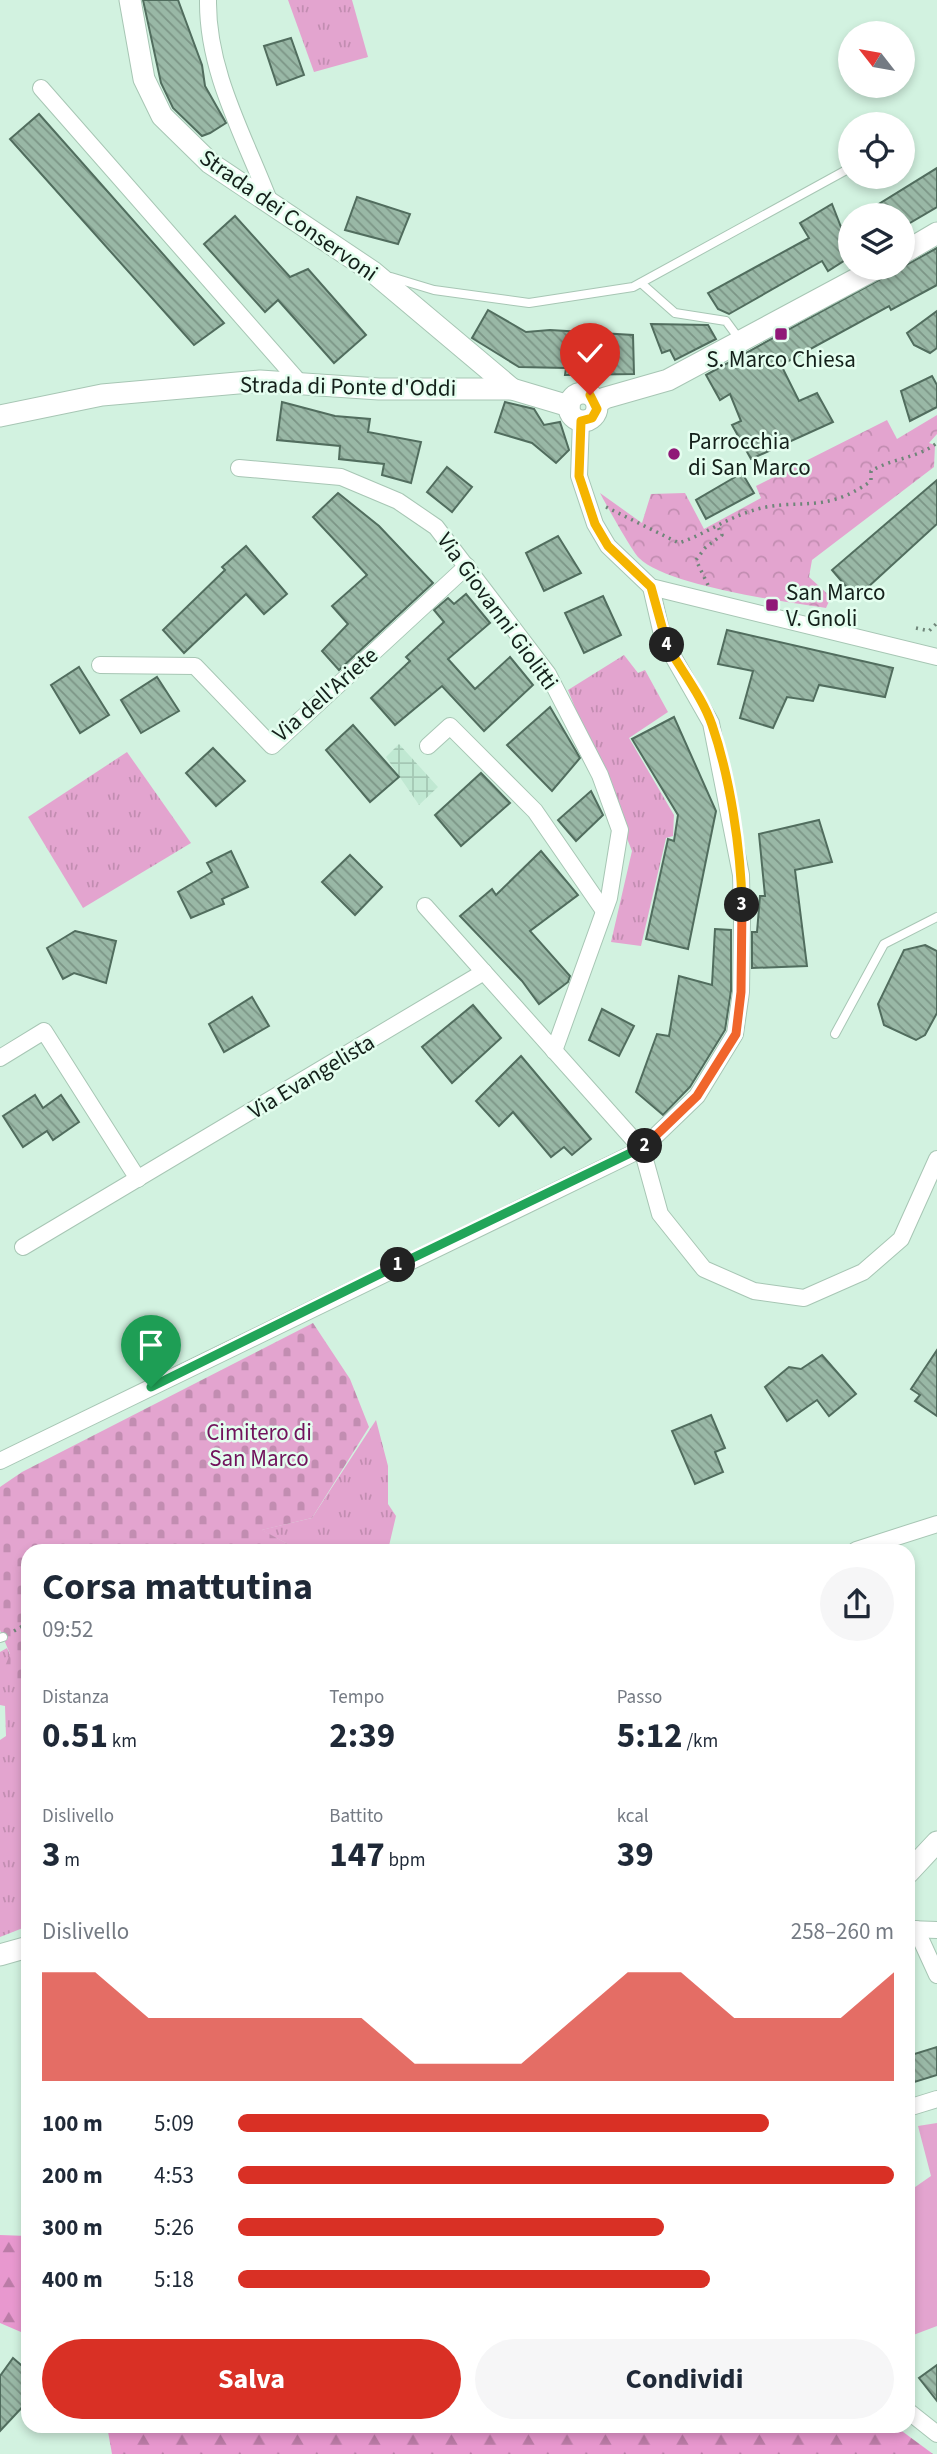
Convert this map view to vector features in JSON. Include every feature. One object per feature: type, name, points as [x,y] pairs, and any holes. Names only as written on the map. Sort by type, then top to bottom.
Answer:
[{"type":"street","name":"Strada dei Conservoni","points":[[130,0],[144,79],[162,116],[209,163],[373,272],[512,389]]},
{"type":"street","points":[[208,0],[208,30],[218,72],[270,204]]},
{"type":"street","points":[[41,88],[300,383]]},
{"type":"street","points":[[915,246],[937,233]]},
{"type":"street","name":"Strada di Ponte d'Oddi","points":[[0,416],[102,395],[260,381],[379,389],[512,389],[575,413],[579,394],[590,395],[597,403],[605,398],[668,380],[855,280]]},
{"type":"street","points":[[575,413],[579,476],[595,524],[608,546],[651,587],[937,657]]},
{"type":"street","name":"Via Giovanni Giolitti","points":[[239,468],[341,477],[398,501],[436,527],[548,674],[600,775],[620,830],[604,911],[554,1051]]},
{"type":"street","name":"Via dell'Ariete","points":[[100,666],[195,666],[272,746],[467,566]]},
{"type":"street","points":[[0,1461],[642,1149],[697,1096],[736,1034],[741,992],[741,875],[712,723],[663,639],[651,587]]},
{"type":"street","points":[[428,746],[450,726],[535,811],[604,911]]},
{"type":"street","points":[[425,906],[642,1149],[660,1214],[704,1269],[754,1291],[804,1298],[863,1272],[901,1239],[937,1159]]},
{"type":"street","name":"Via Evangelista","points":[[23,1247],[484,972]]},
{"type":"street","points":[[0,1058],[44,1031],[138,1179]]},
{"type":"street","points":[[875,1544],[937,1524]]},
{"type":"street","points":[[915,1866],[937,1842]]},
{"type":"street","points":[[915,1929],[937,1930]]},
{"type":"street","points":[[915,1935],[937,1975]]},
{"type":"street","points":[[0,1955],[21,1949]]},
{"type":"street","points":[[915,2106],[937,2099]]},
{"type":"street","points":[[915,2417],[937,2434]]},
{"type":"lane","points":[[373,272],[434,290],[529,303],[633,287],[838,175]]},
{"type":"lane","points":[[640,283],[675,313],[726,321],[742,342]]},
{"type":"lane","points":[[835,1034],[884,944],[937,918]]},
{"type":"path","points":[[587,501],[608,508],[679,543],[747,512],[770,506],[833,502],[871,481],[871,471],[886,462],[904,461],[937,443]]},
{"type":"path","points":[[709,586],[696,560],[705,548],[722,535],[718,526]]},
{"type":"path","points":[[916,628],[929,631],[937,623]]},
{"type":"shaded area","points":[[399,744],[438,787],[419,805],[386,757]]},
{"type":"green space","points":[[288,0],[352,0],[368,57],[314,72]]},
{"type":"green space","points":[[937,415],[937,434],[929,443],[935,445],[934,467],[812,560],[809,577],[831,597],[826,608],[727,591],[653,568],[635,553],[600,493],[642,523],[651,494],[685,493],[704,529],[761,498],[756,486],[887,420],[897,439]]},
{"type":"green space","points":[[624,655],[638,673],[645,670],[668,712],[629,738],[674,815],[673,836],[666,838],[641,946],[611,942],[632,851],[568,690]]},
{"type":"green space","points":[[127,752],[191,843],[83,908],[28,817]]},
{"type":"green space","name":"Cimitero di San Marco","points":[[313,1323],[350,1379],[369,1427],[312,1518],[262,1530],[288,1544],[21,1544],[21,1686],[0,1679],[10,1654],[0,1630],[0,1487],[22,1472]]},
{"type":"green space","points":[[376,1420],[388,1466],[388,1504],[396,1516],[389,1544],[288,1544],[261,1530],[312,1518]]},
{"type":"green space","points":[[7,1648],[21,1680],[21,1929],[0,1937],[0,1740],[6,1736],[5,1706],[0,1705],[0,1652]]},
{"type":"green space","points":[[937,2123],[937,2326],[915,2334],[915,2187],[931,2176],[918,2126]]},
{"type":"green space","points":[[0,2235],[21,2236],[21,2332],[0,2323]]},
{"type":"green space","points":[[108,2433],[904,2433],[933,2454],[112,2454]]},
{"type":"building","points":[[143,0],[178,0],[202,65],[205,86],[226,123],[210,133],[202,136],[173,108],[161,83]]},
{"type":"building","points":[[291,38],[304,75],[277,85],[264,46]]},
{"type":"building","points":[[39,114],[224,323],[194,345],[10,139]]},
{"type":"building","points":[[937,168],[937,207],[915,220],[915,203],[880,203],[903,189],[915,189],[915,182]]},
{"type":"building","points":[[357,197],[410,214],[398,244],[345,230]]},
{"type":"building","points":[[832,204],[838,219],[838,265],[828,271],[822,261],[729,314],[718,309],[708,293],[809,238],[800,223]]},
{"type":"building","points":[[235,216],[290,277],[308,269],[366,335],[334,363],[278,300],[265,312],[204,244]]},
{"type":"building","points":[[937,248],[937,285],[891,310],[889,306],[781,365],[799,401],[817,393],[833,422],[751,459],[732,425],[741,421],[730,394],[720,400],[706,375],[879,280],[915,280],[915,260]]},
{"type":"building","points":[[488,310],[526,332],[550,330],[633,335],[634,374],[565,375],[566,368],[519,367],[472,338]]},
{"type":"building","points":[[937,311],[937,348],[930,353],[914,345],[907,333]]},
{"type":"building","points":[[651,324],[708,325],[716,339],[675,360],[670,350],[662,353]]},
{"type":"building","points":[[932,376],[937,385],[937,407],[910,421],[901,391]]},
{"type":"building","points":[[282,402],[335,416],[370,419],[368,432],[421,442],[411,483],[382,475],[384,464],[339,459],[340,446],[277,440]]},
{"type":"building","points":[[505,402],[534,409],[544,425],[560,422],[569,450],[556,463],[532,443],[495,432]]},
{"type":"building","points":[[447,467],[472,487],[452,512],[427,492]]},
{"type":"building","points":[[742,473],[754,493],[706,519],[696,500]]},
{"type":"building","points":[[937,480],[937,524],[856,598],[832,570]]},
{"type":"building","points":[[338,493],[379,526],[433,583],[339,670],[322,651],[348,624],[332,606],[367,575],[313,517]]},
{"type":"building","points":[[558,536],[581,573],[544,591],[526,553]]},
{"type":"building","points":[[246,546],[287,594],[264,614],[246,594],[184,653],[163,630],[225,570],[222,567]]},
{"type":"building","points":[[466,594],[490,623],[448,659],[475,689],[510,657],[533,685],[484,731],[442,686],[395,725],[371,698],[410,661],[406,657],[444,622],[434,610],[448,598],[454,604]]},
{"type":"building","points":[[603,596],[621,635],[584,653],[565,613]]},
{"type":"building","points":[[727,630],[893,668],[885,697],[819,685],[813,701],[787,697],[773,728],[740,718],[753,671],[718,664]]},
{"type":"building","points":[[79,667],[109,715],[80,733],[51,685]]},
{"type":"building","points":[[157,677],[179,711],[141,733],[121,700]]},
{"type":"building","points":[[550,707],[580,758],[552,791],[507,745]]},
{"type":"building","points":[[674,717],[716,811],[688,949],[646,939],[668,839],[674,841],[678,815],[632,739]]},
{"type":"building","points":[[353,725],[399,777],[370,802],[326,750]]},
{"type":"building","points":[[213,748],[245,781],[216,806],[186,773]]},
{"type":"building","points":[[481,773],[510,803],[461,846],[435,815]]},
{"type":"building","points":[[591,791],[603,815],[576,841],[558,820]]},
{"type":"building","points":[[819,820],[832,862],[795,870],[807,966],[752,968],[752,932],[757,932],[760,896],[765,896],[759,834]]},
{"type":"building","points":[[231,851],[248,887],[222,899],[224,904],[191,918],[178,892],[212,872],[207,863]]},
{"type":"building","points":[[541,851],[578,895],[530,931],[570,976],[568,982],[539,1004],[522,981],[460,916],[492,889],[496,895]]},
{"type":"building","points":[[350,855],[382,887],[355,915],[322,882]]},
{"type":"building","points":[[715,929],[731,930],[731,991],[725,1030],[690,1087],[663,1115],[636,1092],[657,1034],[669,1036],[679,976],[712,985]]},
{"type":"building","points":[[75,931],[116,941],[106,983],[74,973],[63,979],[47,948]]},
{"type":"building","points":[[925,945],[937,951],[937,1013],[925,1035],[916,1040],[884,1025],[878,1004],[904,950]]},
{"type":"building","points":[[252,997],[269,1026],[224,1052],[209,1024]]},
{"type":"building","points":[[473,1005],[501,1038],[452,1083],[422,1047]]},
{"type":"building","points":[[602,1009],[634,1026],[619,1056],[589,1040]]},
{"type":"building","points":[[521,1056],[591,1139],[572,1155],[564,1147],[551,1157],[513,1112],[499,1126],[476,1101]]},
{"type":"building","points":[[35,1095],[43,1108],[61,1095],[79,1122],[53,1140],[47,1131],[23,1147],[3,1116]]},
{"type":"building","points":[[937,1350],[937,1416],[915,1401],[920,1395],[911,1389]]},
{"type":"building","points":[[822,1355],[856,1394],[829,1416],[817,1400],[787,1421],[765,1387],[789,1367],[801,1369]]},
{"type":"building","points":[[711,1415],[725,1448],[715,1452],[723,1472],[695,1484],[672,1431]]},
{"type":"building","points":[[937,2047],[937,2075],[915,2082],[915,2054]]},
{"type":"building","points":[[13,2358],[21,2365],[21,2408],[0,2431],[0,2376]]},
{"type":"building","points":[[937,2365],[937,2401],[919,2378]]},
{"type":"place","name":"S. Marco Chiesa","points":[[781,334]]},
{"type":"place","name":"Parrocchia di San Marco","points":[[674,454]]},
{"type":"place","name":"San Marco V. Gnoli","points":[[772,605]]},
{"type":"route","points":[[151,1387],[642,1149],[697,1096],[736,1034],[741,992],[743,921],[741,875],[728,793],[712,723],[663,639],[651,587],[608,546],[595,524],[579,476],[581,421],[592,418],[597,409],[597,403],[590,395]]}]
